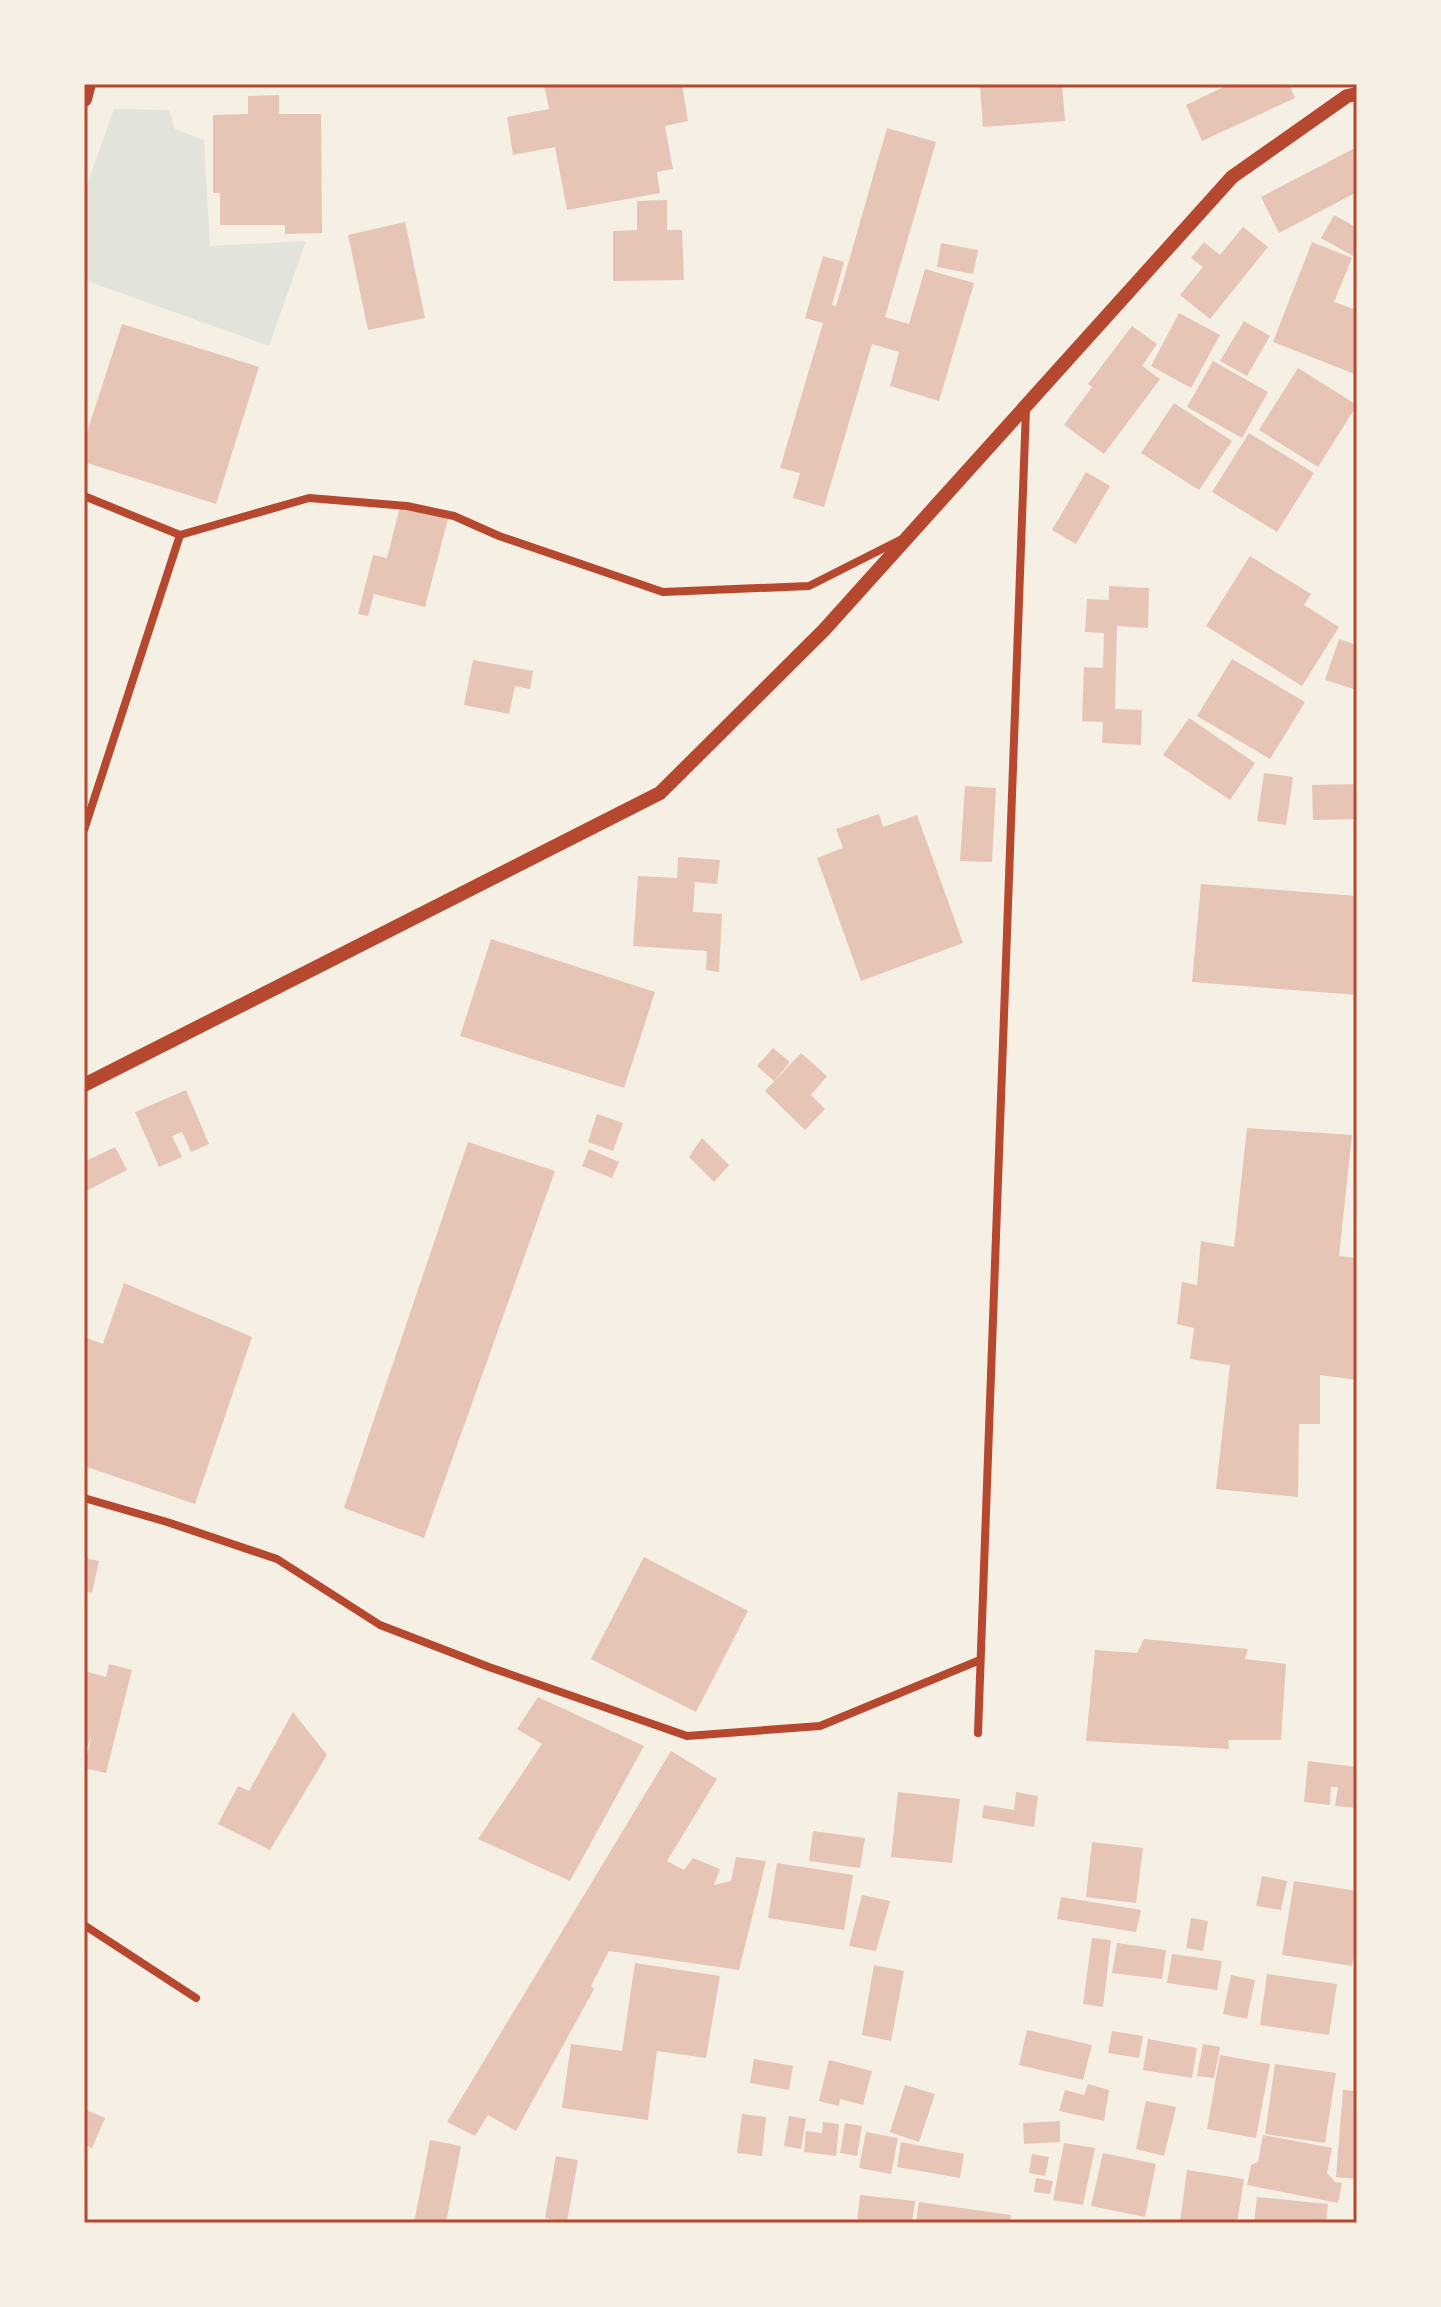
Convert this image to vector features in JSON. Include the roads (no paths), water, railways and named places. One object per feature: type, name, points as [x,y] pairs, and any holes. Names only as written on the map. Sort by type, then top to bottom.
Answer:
[{"type":"main road","points":[[84,99],[88,84]]},
{"type":"street","points":[[84,1085],[660,793],[824,630],[1232,177],[1347,96],[1357,94]]},
{"type":"street","points":[[978,1733],[1026,408]]},
{"type":"street","points":[[84,496],[180,535],[309,498],[407,506],[454,516],[499,536],[663,592],[809,586],[910,536]]},
{"type":"street","points":[[84,830],[180,535]]},
{"type":"street","points":[[84,1498],[277,1559],[380,1625],[489,1667],[687,1736],[820,1726],[980,1660]]},
{"type":"street","points":[[84,1925],[196,1998]]}]
